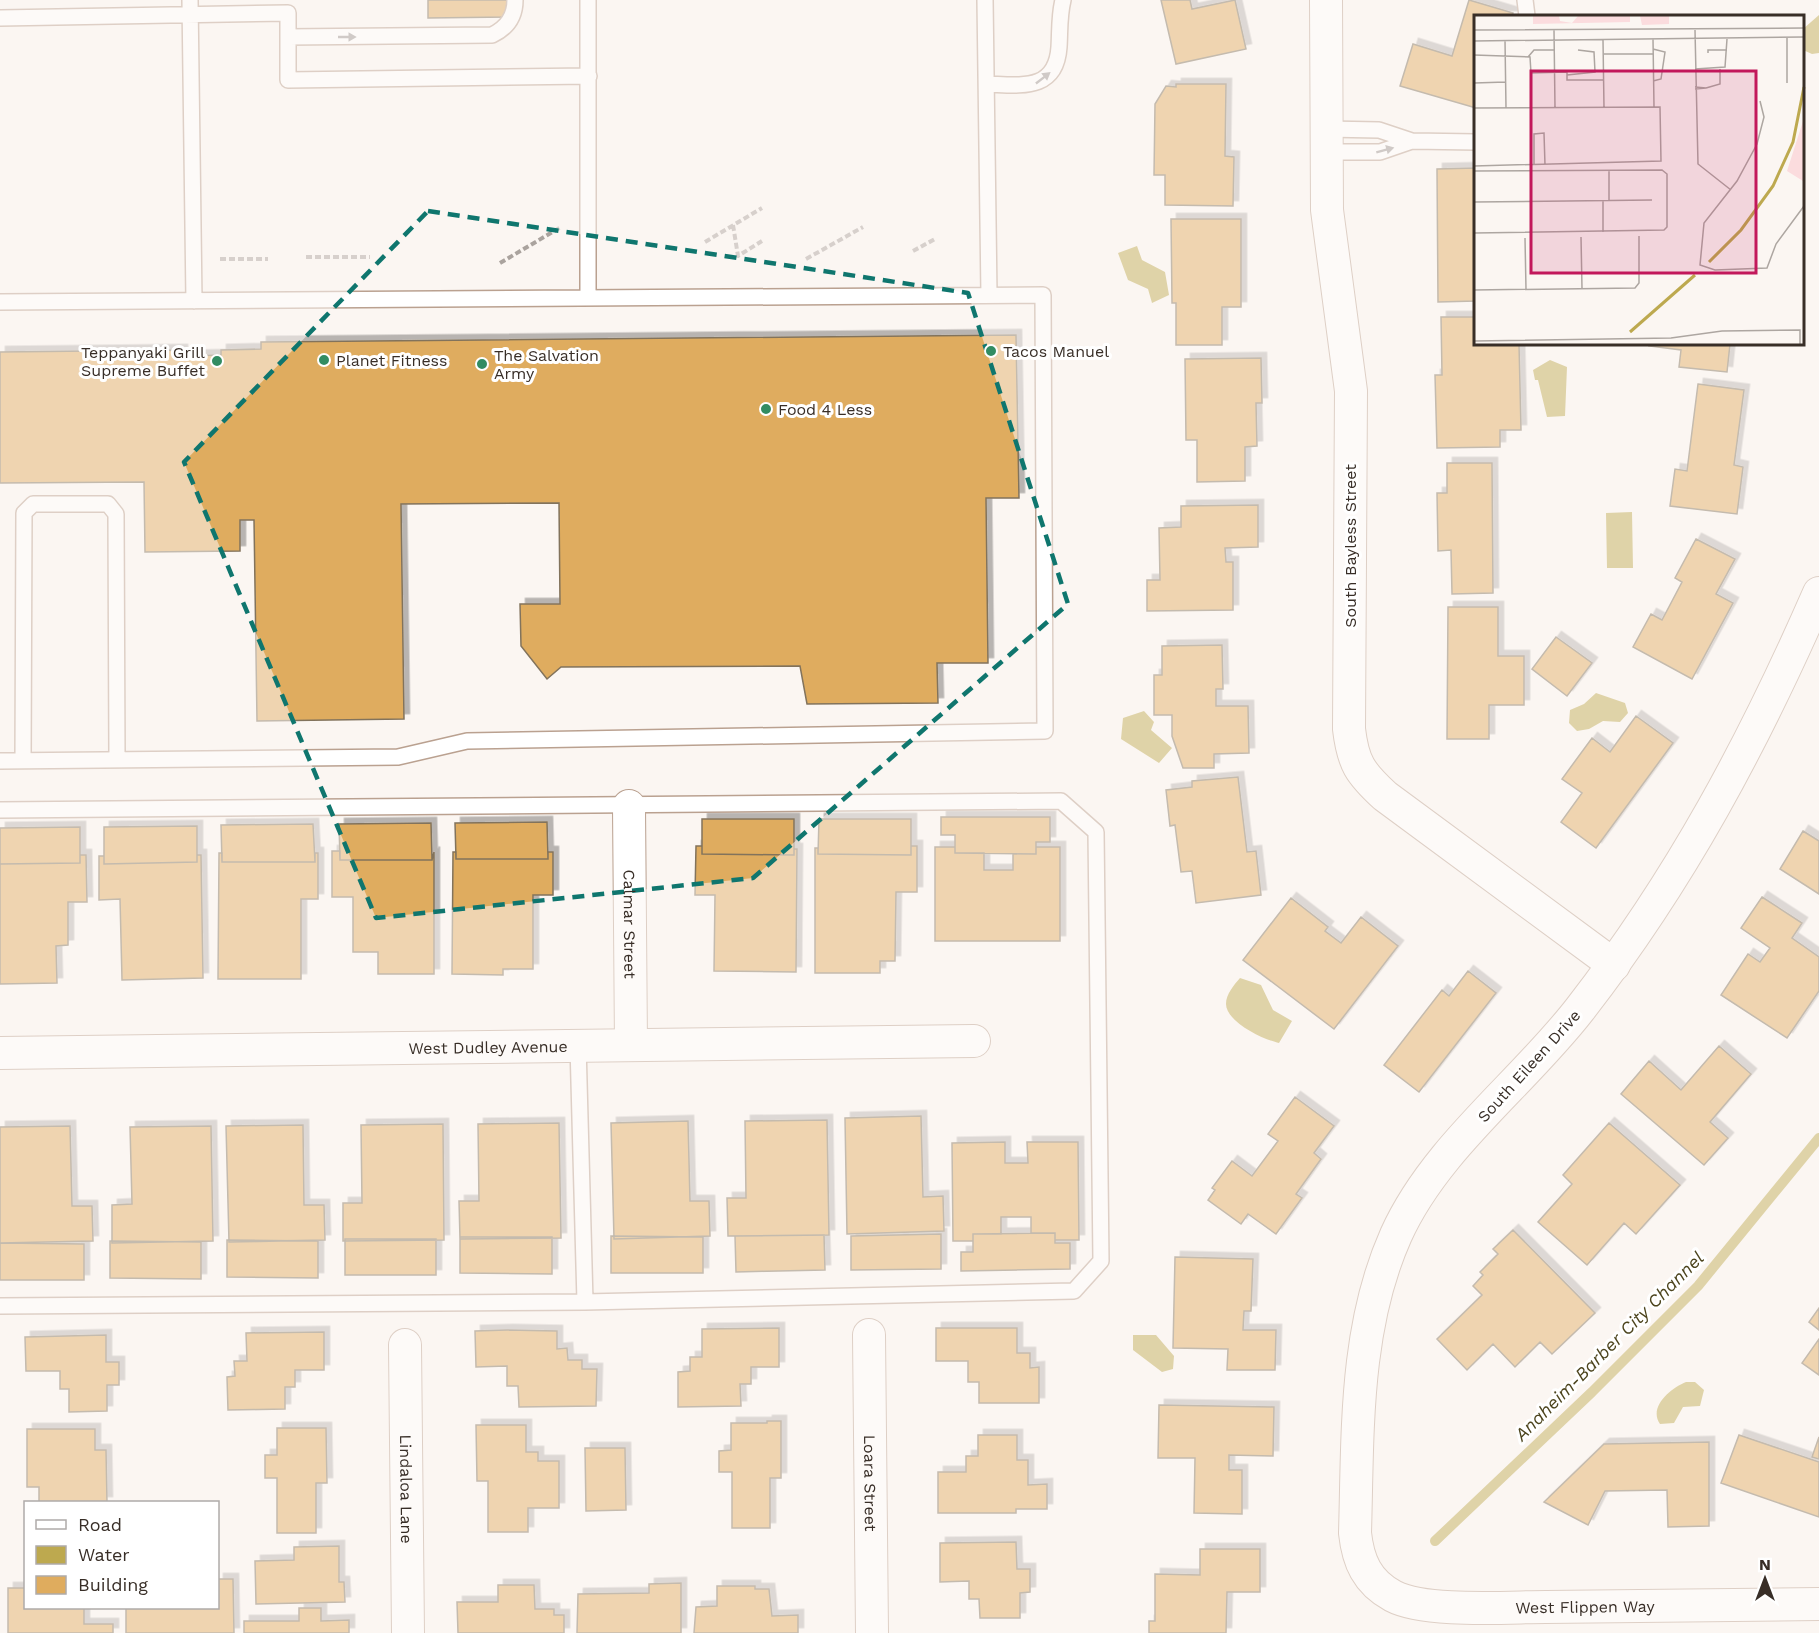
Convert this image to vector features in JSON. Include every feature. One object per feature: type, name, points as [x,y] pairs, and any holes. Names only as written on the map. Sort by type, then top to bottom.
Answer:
[{"type":"street","name":"South Bayless Street","points":[[1326,0],[1327,210],[1351,391],[1349,729],[1352,752],[1361,774],[1384,796],[1614,965]]},
{"type":"street","name":"South Eileen Drive","points":[[1364,1569],[1358,1555],[1355,1533],[1360,1383],[1377,1286],[1396,1234],[1427,1181],[1563,1032],[1614,965],[1664,893],[1723,795],[1777,690],[1819,593]]},
{"type":"street","name":"Calmar Street","points":[[629,806],[631,1045]]},
{"type":"street","name":"West Dudley Avenue","points":[[0,1053],[974,1041]]},
{"type":"street","name":"Loara Street","points":[[869,1335],[872,1633]]},
{"type":"street","name":"Lindaloa Lane","points":[[405,1346],[408,1633]]},
{"type":"street","name":"West Flippen Way","points":[[1364,1569],[1374,1582],[1394,1596],[1419,1604],[1486,1607],[1819,1605]]},
{"type":"lane","points":[[190,0],[194,301]]},
{"type":"lane","points":[[288,37],[492,35],[508,24],[513,15],[515,0]]},
{"type":"lane","points":[[588,0],[588,298]]},
{"type":"lane","points":[[986,0],[989,295]]},
{"type":"lane","points":[[987,84],[1029,85],[1038,83],[1048,75],[1059,49],[1063,0]]},
{"type":"lane","points":[[1525,0],[1527,15]]},
{"type":"lane","points":[[0,18],[288,14],[288,80],[589,76]]},
{"type":"lane","points":[[1327,140],[1379,130],[1412,141],[1474,142]]},
{"type":"lane","points":[[1327,140],[1380,152],[1412,141]]},
{"type":"lane","points":[[0,302],[1043,295],[1045,730],[467,741],[398,757],[0,761]]},
{"type":"lane","points":[[23,761],[24,513],[33,504],[108,504],[116,514],[117,760]]},
{"type":"lane","points":[[0,810],[1061,801],[1096,832],[1101,1261],[1074,1290],[585,1302],[0,1306]]},
{"type":"lane","points":[[578,1045],[585,1302]]},
{"type":"path","points":[[705,242],[762,208]]},
{"type":"path","points":[[733,225],[738,256],[762,241]]},
{"type":"path","points":[[500,263],[561,227]]},
{"type":"path","points":[[806,259],[863,227]]},
{"type":"path","points":[[913,251],[935,238]]},
{"type":"path","points":[[306,257],[370,257]]},
{"type":"path","points":[[217,259],[268,259]]},
{"type":"highlighted area","points":[[428,211],[968,293],[1068,604],[753,878],[376,918],[184,462]]},
{"type":"water","points":[[1819,15],[1819,53],[1812,54],[1804,50],[1804,28]]},
{"type":"water","points":[[1137,246],[1142,260],[1165,272],[1169,295],[1152,303],[1148,289],[1128,280],[1118,253]]},
{"type":"water","points":[[1550,360],[1567,367],[1565,416],[1547,417],[1538,380],[1535,380],[1533,370]]},
{"type":"water","points":[[1632,512],[1633,568],[1607,568],[1606,513]]},
{"type":"water","points":[[1596,693],[1625,703],[1628,713],[1620,722],[1603,721],[1589,729],[1577,731],[1569,723],[1570,710],[1584,704]]},
{"type":"water","points":[[1144,711],[1154,722],[1151,730],[1172,748],[1159,763],[1121,739],[1123,718]]},
{"type":"water","points":[[1240,978],[1261,985],[1273,1010],[1292,1021],[1279,1043],[1247,1029],[1228,1011],[1227,997]]},
{"type":"water","points":[[1133,1335],[1156,1335],[1174,1356],[1173,1369],[1162,1372],[1133,1350]]},
{"type":"water","points":[[1686,1382],[1695,1382],[1704,1390],[1700,1406],[1683,1407],[1674,1423],[1660,1424],[1657,1418],[1659,1405],[1668,1393]]},
{"type":"building","points":[[428,0],[508,0],[508,17],[428,18]]},
{"type":"building","points":[[1161,0],[1190,0],[1192,9],[1235,0],[1246,49],[1176,64]]},
{"type":"building","points":[[1469,0],[1513,13],[1512,15],[1474,15],[1474,107],[1400,86],[1413,44],[1452,56]]},
{"type":"building","points":[[1176,84],[1226,84],[1225,156],[1234,157],[1233,206],[1165,205],[1165,175],[1154,175],[1155,104],[1166,86],[1176,87]]},
{"type":"building","points":[[1474,168],[1474,301],[1438,302],[1437,169]]},
{"type":"building","points":[[1171,219],[1241,219],[1241,307],[1222,307],[1222,345],[1176,345],[1176,303],[1172,303]]},
{"type":"building","points":[[1441,317],[1474,317],[1474,345],[1519,345],[1521,430],[1500,430],[1500,447],[1437,448],[1435,375],[1442,375]]},
{"type":"building","points":[[1016,335],[1019,498],[986,498],[988,663],[937,663],[938,703],[807,704],[800,666],[561,667],[547,679],[521,646],[520,604],[560,604],[559,503],[401,504],[404,719],[257,721],[254,520],[240,520],[240,551],[145,552],[144,482],[0,483],[0,352],[182,350],[182,356],[221,355],[221,350],[261,349],[261,342]]},
{"type":"building","points":[[1730,345],[1727,372],[1679,367],[1681,350],[1649,346]]},
{"type":"building","points":[[1261,358],[1262,403],[1256,403],[1257,446],[1245,447],[1245,481],[1197,482],[1197,440],[1186,440],[1185,359]]},
{"type":"building","points":[[1698,384],[1744,390],[1734,465],[1743,467],[1737,514],[1670,506],[1675,469],[1687,471]]},
{"type":"building","points":[[1447,463],[1492,463],[1493,593],[1452,594],[1451,550],[1438,551],[1437,493],[1447,493]]},
{"type":"building","points":[[1258,505],[1258,547],[1225,548],[1226,562],[1233,562],[1233,610],[1147,611],[1147,580],[1160,580],[1159,528],[1181,527],[1181,506]]},
{"type":"building","points":[[1696,539],[1735,559],[1716,594],[1733,603],[1692,679],[1633,647],[1651,614],[1662,620],[1682,582],[1675,578]]},
{"type":"building","points":[[1448,607],[1498,607],[1498,656],[1524,656],[1524,705],[1489,705],[1489,739],[1447,739]]},
{"type":"building","points":[[1556,637],[1592,663],[1567,696],[1532,669]]},
{"type":"building","points":[[1222,645],[1223,689],[1216,689],[1216,706],[1248,706],[1249,753],[1214,754],[1214,768],[1183,768],[1172,736],[1172,715],[1154,715],[1154,675],[1162,675],[1162,646]]},
{"type":"building","points":[[1636,716],[1673,743],[1596,848],[1561,822],[1582,793],[1562,779],[1592,738],[1610,752]]},
{"type":"building","points":[[1238,777],[1247,852],[1256,851],[1261,895],[1196,903],[1192,871],[1181,872],[1175,825],[1170,826],[1166,790],[1192,787],[1192,781]]},
{"type":"building","points":[[941,817],[1050,817],[1050,842],[1036,842],[1036,854],[955,853],[955,835],[941,835]]},
{"type":"building","points":[[702,819],[794,819],[794,855],[702,854]]},
{"type":"building","points":[[819,819],[911,819],[911,855],[818,854]]},
{"type":"building","points":[[547,822],[548,859],[456,859],[455,823]]},
{"type":"building","points":[[431,823],[432,860],[340,860],[339,824]]},
{"type":"building","points":[[313,824],[315,862],[222,862],[221,825]]},
{"type":"building","points":[[197,826],[197,862],[104,864],[104,827]]},
{"type":"building","points":[[80,827],[80,863],[0,864],[0,828]]},
{"type":"building","points":[[1803,831],[1819,841],[1819,894],[1780,869]]},
{"type":"building","points":[[696,846],[702,846],[702,854],[794,855],[794,849],[797,849],[796,972],[714,971],[715,895],[695,895]]},
{"type":"building","points":[[911,846],[917,846],[917,892],[896,892],[895,961],[880,961],[880,973],[815,973],[815,848],[818,848],[818,854],[911,855]]},
{"type":"building","points":[[935,847],[955,847],[955,853],[984,853],[984,870],[1013,870],[1013,854],[1036,854],[1036,847],[1060,847],[1060,941],[935,941]]},
{"type":"building","points":[[332,851],[340,851],[340,860],[432,860],[434,852],[434,974],[378,974],[378,952],[353,952],[353,897],[332,897]]},
{"type":"building","points":[[453,852],[456,852],[456,859],[548,859],[548,852],[553,852],[553,895],[533,895],[533,969],[503,969],[503,975],[452,974]]},
{"type":"building","points":[[219,853],[222,853],[222,862],[315,862],[315,853],[318,853],[318,899],[301,899],[301,979],[218,979]]},
{"type":"building","points":[[80,855],[86,855],[87,902],[68,902],[68,945],[56,946],[57,983],[0,984],[0,864],[80,863]]},
{"type":"building","points":[[197,855],[201,855],[203,978],[122,980],[120,899],[99,900],[99,856],[104,856],[104,864],[197,862]]},
{"type":"building","points":[[1762,897],[1802,923],[1792,938],[1819,957],[1819,991],[1787,1038],[1721,995],[1748,954],[1760,962],[1770,948],[1741,928]]},
{"type":"building","points":[[1291,898],[1328,927],[1325,931],[1341,943],[1361,917],[1398,946],[1334,1029],[1243,960]]},
{"type":"building","points":[[1468,971],[1496,993],[1419,1092],[1384,1065],[1442,990],[1449,996]]},
{"type":"building","points":[[1719,1046],[1751,1074],[1710,1122],[1728,1138],[1704,1165],[1621,1094],[1649,1061],[1681,1090]]},
{"type":"building","points":[[1295,1097],[1334,1126],[1314,1153],[1321,1159],[1296,1194],[1302,1198],[1276,1234],[1248,1214],[1241,1224],[1208,1200],[1215,1190],[1212,1188],[1232,1161],[1252,1176],[1278,1141],[1268,1134]]},
{"type":"building","points":[[921,1116],[923,1197],[943,1196],[944,1231],[847,1234],[845,1118]]},
{"type":"building","points":[[827,1120],[829,1235],[728,1236],[727,1198],[746,1198],[745,1121]]},
{"type":"building","points":[[688,1121],[690,1201],[709,1201],[710,1236],[614,1239],[611,1123]]},
{"type":"building","points":[[559,1123],[561,1238],[460,1239],[459,1201],[479,1201],[478,1124]]},
{"type":"building","points":[[1609,1123],[1680,1185],[1636,1234],[1624,1223],[1587,1265],[1538,1222],[1572,1184],[1563,1175]]},
{"type":"building","points":[[443,1124],[444,1240],[343,1241],[343,1203],[362,1203],[361,1125]]},
{"type":"building","points":[[303,1125],[304,1205],[324,1205],[325,1240],[229,1242],[226,1126]]},
{"type":"building","points":[[70,1126],[72,1206],[92,1206],[93,1241],[0,1243],[0,1127]]},
{"type":"building","points":[[211,1126],[213,1241],[112,1243],[112,1205],[132,1204],[130,1127]]},
{"type":"building","points":[[1005,1142],[1005,1163],[1028,1163],[1027,1142],[1078,1142],[1079,1240],[1055,1240],[1055,1233],[1031,1233],[1031,1217],[1001,1217],[1001,1234],[973,1234],[973,1241],[953,1241],[952,1143]]},
{"type":"building","points":[[1513,1230],[1595,1313],[1552,1354],[1540,1342],[1515,1367],[1493,1344],[1467,1370],[1437,1339],[1482,1295],[1473,1286],[1483,1275],[1480,1272],[1498,1254],[1493,1249]]},
{"type":"building","points":[[1055,1233],[1055,1243],[1070,1243],[1070,1269],[961,1271],[961,1252],[973,1252],[973,1234]]},
{"type":"building","points":[[941,1234],[941,1269],[851,1270],[851,1236]]},
{"type":"building","points":[[824,1235],[825,1270],[736,1272],[735,1236]]},
{"type":"building","points":[[611,1236],[703,1237],[703,1273],[611,1273]]},
{"type":"building","points":[[460,1237],[552,1237],[552,1274],[460,1273]]},
{"type":"building","points":[[345,1239],[436,1239],[436,1275],[345,1275]]},
{"type":"building","points":[[227,1240],[318,1241],[318,1278],[227,1277]]},
{"type":"building","points":[[110,1241],[201,1242],[201,1279],[110,1278]]},
{"type":"building","points":[[0,1243],[84,1244],[84,1280],[0,1280]]},
{"type":"building","points":[[1175,1257],[1253,1259],[1251,1311],[1244,1311],[1243,1330],[1276,1330],[1275,1370],[1227,1370],[1228,1349],[1173,1348]]},
{"type":"building","points":[[1819,1308],[1819,1330],[1809,1322]]},
{"type":"building","points":[[779,1328],[779,1367],[751,1367],[751,1384],[740,1384],[741,1406],[678,1407],[678,1372],[690,1371],[690,1357],[702,1357],[702,1329]]},
{"type":"building","points":[[936,1328],[1017,1328],[1017,1353],[1030,1353],[1030,1368],[1039,1367],[1039,1403],[979,1403],[979,1382],[968,1382],[968,1361],[936,1361]]},
{"type":"building","points":[[475,1331],[557,1331],[557,1349],[567,1348],[568,1360],[582,1360],[582,1369],[597,1369],[596,1406],[519,1407],[518,1386],[507,1386],[507,1366],[476,1367]]},
{"type":"building","points":[[324,1332],[324,1370],[295,1370],[295,1387],[285,1387],[285,1409],[228,1410],[227,1377],[235,1376],[234,1361],[247,1361],[246,1333]]},
{"type":"building","points":[[106,1335],[106,1362],[119,1362],[119,1385],[107,1385],[107,1411],[69,1412],[69,1389],[60,1389],[60,1371],[26,1371],[25,1337]]},
{"type":"building","points":[[1819,1339],[1819,1375],[1802,1363]]},
{"type":"building","points":[[1159,1405],[1274,1407],[1273,1456],[1229,1455],[1229,1470],[1242,1470],[1242,1514],[1194,1513],[1195,1458],[1158,1458]]},
{"type":"building","points":[[767,1421],[781,1421],[781,1478],[770,1478],[770,1528],[732,1528],[732,1472],[719,1472],[719,1451],[731,1450],[731,1423],[767,1423]]},
{"type":"building","points":[[476,1425],[526,1425],[526,1452],[538,1452],[538,1461],[559,1461],[559,1508],[528,1508],[528,1532],[488,1532],[488,1481],[477,1481]]},
{"type":"building","points":[[277,1428],[326,1428],[327,1483],[316,1483],[316,1533],[277,1533],[277,1478],[265,1478],[265,1455],[277,1455]]},
{"type":"building","points":[[27,1429],[95,1429],[95,1450],[106,1450],[107,1501],[39,1501],[39,1487],[27,1487]]},
{"type":"building","points":[[978,1435],[1017,1435],[1017,1460],[1028,1460],[1028,1485],[1047,1484],[1047,1509],[1016,1509],[1016,1513],[938,1513],[938,1472],[966,1472],[966,1456],[978,1456]]},
{"type":"building","points":[[1739,1435],[1819,1462],[1819,1517],[1721,1483]]},
{"type":"building","points":[[1819,1437],[1819,1459],[1812,1457]]},
{"type":"building","points":[[1709,1442],[1709,1526],[1668,1527],[1667,1490],[1605,1491],[1588,1525],[1544,1502],[1604,1444]]},
{"type":"building","points":[[585,1448],[625,1448],[626,1510],[586,1511]]},
{"type":"building","points":[[1016,1542],[1017,1569],[1030,1569],[1030,1592],[1020,1593],[1020,1618],[980,1618],[979,1599],[969,1599],[969,1581],[940,1582],[940,1543]]},
{"type":"building","points":[[339,1546],[339,1582],[344,1582],[345,1602],[256,1604],[255,1561],[294,1560],[294,1547]]},
{"type":"building","points":[[1200,1549],[1260,1549],[1260,1592],[1227,1592],[1226,1633],[1149,1633],[1149,1621],[1155,1621],[1155,1574],[1200,1575]]},
{"type":"building","points":[[219,1579],[233,1579],[234,1633],[126,1633],[126,1609],[219,1609]]},
{"type":"building","points":[[681,1583],[681,1633],[577,1633],[578,1594],[649,1593],[649,1584]]},
{"type":"building","points":[[498,1585],[534,1585],[535,1609],[554,1609],[554,1615],[564,1615],[564,1633],[458,1633],[457,1602],[498,1602]]},
{"type":"building","points":[[717,1586],[755,1586],[755,1589],[769,1589],[772,1616],[798,1615],[798,1633],[694,1633],[696,1607],[717,1606]]},
{"type":"building","points":[[8,1588],[24,1588],[24,1609],[84,1609],[84,1624],[113,1624],[113,1633],[8,1633]]},
{"type":"building","points":[[299,1608],[321,1608],[321,1621],[349,1620],[349,1633],[244,1633],[244,1621],[299,1621]]},
{"type":"waterway","name":"Anaheim-Barber City Channel","points":[[1435,1541],[1592,1392],[1698,1286],[1819,1138]]},
{"type":"place","name":"Tacos Manuel","points":[[991,351]]},
{"type":"place","name":"Planet Fitness","points":[[324,360]]},
{"type":"place","name":"Teppanyaki Grill Supreme Buffet","points":[[217,361]]},
{"type":"place","name":"The Salvation Army","points":[[482,364]]},
{"type":"place","name":"Food 4 Less","points":[[766,409]]}]
